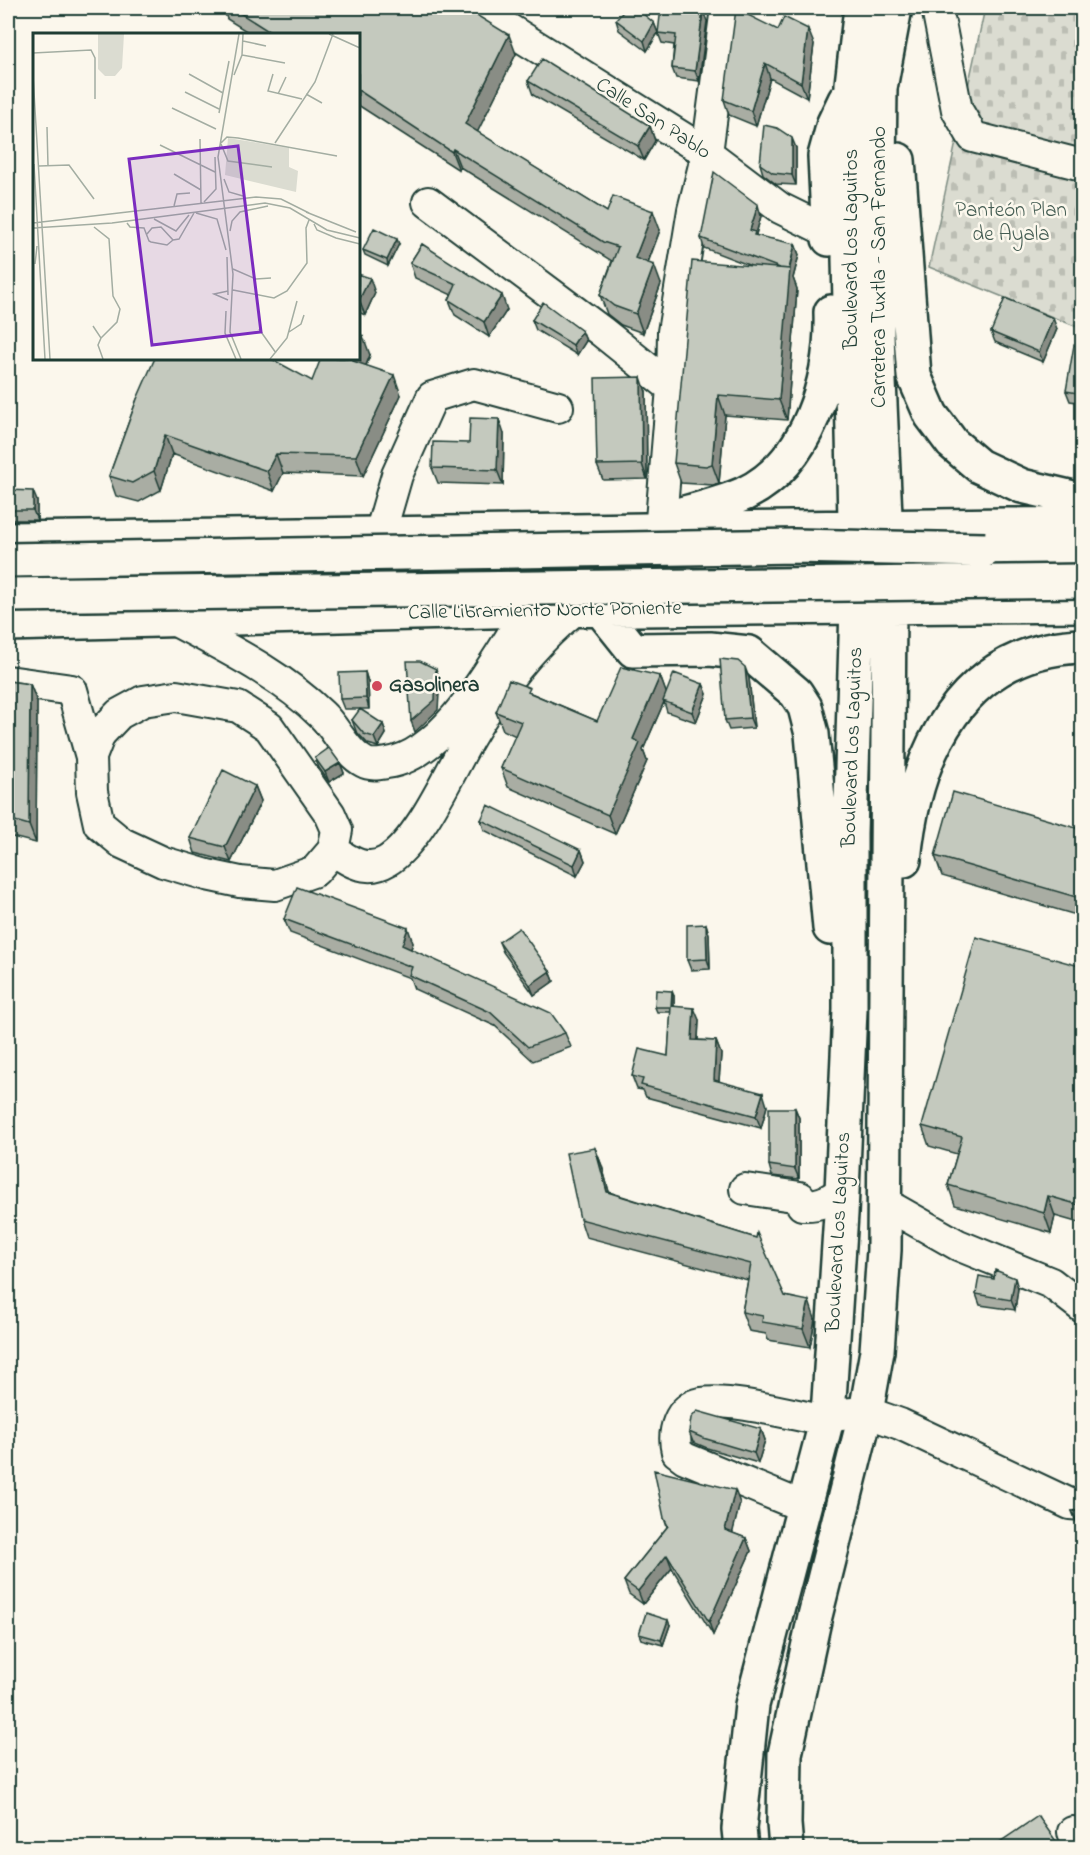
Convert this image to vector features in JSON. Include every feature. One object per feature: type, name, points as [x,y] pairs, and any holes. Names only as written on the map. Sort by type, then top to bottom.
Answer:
[{"type":"main road","name":"Boulevard Los Laguitos","points":[[786,1848],[785,1754],[815,1616],[866,1412],[877,1351],[884,1203],[887,1014],[872,527],[849,260],[866,86],[861,8]]},
{"type":"main road","points":[[624,531],[744,494],[772,475],[798,446],[817,402],[828,363],[832,323],[825,156],[834,123],[866,86],[895,8]]},
{"type":"main road","points":[[866,86],[894,111],[914,376],[931,415],[952,443],[979,466],[1022,486],[1083,500]]},
{"type":"main road","points":[[8,539],[1083,524]]},
{"type":"main road","points":[[8,560],[794,546],[985,550],[1083,549]]},
{"type":"main road","name":"Calle Libramiento Norte Poniente","points":[[8,595],[1083,581]]},
{"type":"main road","name":"Calle Libramiento Norte Poniente","points":[[8,624],[528,610],[1083,605]]},
{"type":"main road","name":"Boulevard Los Laguitos","points":[[741,1848],[739,1829],[752,1705],[827,1418],[842,1191],[850,1010],[850,833],[873,606]]},
{"type":"main road","points":[[587,610],[633,650],[710,649],[749,653],[796,693],[805,707],[812,734],[833,959],[838,992],[850,1010]]},
{"type":"main road","points":[[887,1014],[893,989],[908,820],[918,780],[939,732],[962,700],[994,673],[1031,654],[1083,646]]},
{"type":"lane","name":"Calle San Pablo","points":[[475,8],[707,153],[780,208],[829,232]]},
{"type":"lane","points":[[661,520],[672,388],[673,332],[693,210],[707,153],[726,8]]},
{"type":"lane","points":[[937,8],[957,110],[973,136],[1083,165]]},
{"type":"lane","points":[[428,202],[601,331],[672,388]]},
{"type":"lane","points":[[380,534],[397,476],[432,397],[474,384],[558,407]]},
{"type":"lane","points":[[172,619],[256,664],[322,715],[357,756],[375,765],[410,758],[438,737],[458,714],[528,610]]},
{"type":"lane","points":[[333,850],[355,865],[369,866],[385,862],[402,850],[414,834],[511,672],[548,632],[587,610]]},
{"type":"lane","points":[[8,681],[72,690],[91,757],[92,792],[99,824],[122,843],[163,862],[240,882],[275,885],[315,871],[333,850],[337,830],[330,814],[269,727],[238,707],[176,696],[143,701],[119,714],[100,734],[91,757]]},
{"type":"lane","points":[[745,1189],[800,1197],[802,1205],[813,1206],[831,1200],[842,1191]]},
{"type":"lane","points":[[884,1203],[958,1245],[1051,1283],[1083,1307]]},
{"type":"lane","points":[[804,1507],[685,1458],[677,1452],[675,1432],[681,1416],[690,1408],[702,1403],[739,1405],[827,1418],[866,1412],[900,1424],[1070,1504],[1083,1505]]},
{"type":"green space","name":"Panteón Plan de Ayala","points":[[985,8],[1082,8],[1082,329],[929,267]]},
{"type":"building","points":[[232,8],[465,8],[509,35],[465,124],[607,212],[613,196],[653,211],[635,258],[654,265],[636,314],[614,306],[600,295],[618,247],[603,242],[453,149],[452,152],[360,91],[360,33],[271,33]]},
{"type":"building","points":[[626,8],[636,8],[654,23],[644,41],[616,20]]},
{"type":"building","points":[[661,8],[703,11],[695,71],[672,68],[676,35],[658,33]]},
{"type":"building","points":[[736,9],[778,30],[784,17],[808,29],[801,83],[765,63],[751,111],[724,100]]},
{"type":"building","points":[[542,59],[650,126],[638,146],[528,81]]},
{"type":"building","points":[[764,125],[777,128],[792,138],[792,175],[773,173],[760,164]]},
{"type":"building","points":[[714,172],[758,205],[750,230],[755,232],[754,235],[795,244],[789,269],[780,268],[701,238]]},
{"type":"building","points":[[374,228],[397,239],[387,260],[363,250]]},
{"type":"building","points":[[422,244],[502,295],[484,322],[449,300],[456,284],[410,263]]},
{"type":"building","points":[[692,261],[790,269],[779,400],[718,395],[712,464],[706,466],[674,463]]},
{"type":"building","points":[[360,275],[370,278],[360,298]]},
{"type":"building","points":[[1005,298],[1053,318],[1039,352],[991,332]]},
{"type":"building","points":[[543,302],[582,331],[573,345],[532,320]]},
{"type":"building","points":[[1074,345],[1083,346],[1083,394],[1066,391]]},
{"type":"building","points":[[154,360],[274,360],[312,381],[320,360],[353,360],[394,375],[356,456],[276,454],[267,471],[165,435],[154,471],[132,483],[109,476],[137,399]]},
{"type":"building","points":[[641,377],[642,464],[597,465],[595,378]]},
{"type":"building","points":[[470,418],[499,419],[497,470],[432,468],[433,442],[469,443]]},
{"type":"building","points":[[8,490],[33,491],[33,510],[8,510]]},
{"type":"building","points":[[720,659],[738,661],[745,667],[750,718],[725,720]]},
{"type":"building","points":[[407,661],[420,661],[436,669],[435,700],[411,721]]},
{"type":"building","points":[[621,667],[660,676],[633,739],[640,743],[608,815],[501,768],[521,722],[496,712],[509,680],[530,688],[528,692],[597,721]]},
{"type":"building","points":[[365,672],[366,698],[340,699],[339,673]]},
{"type":"building","points":[[674,673],[703,684],[692,712],[663,701]]},
{"type":"building","points":[[8,681],[30,684],[29,825],[8,819]]},
{"type":"building","points":[[360,709],[383,724],[374,737],[364,734],[352,720]]},
{"type":"building","points":[[329,748],[340,763],[325,772],[315,758]]},
{"type":"building","points":[[223,770],[255,786],[225,847],[190,838]]},
{"type":"building","points":[[953,792],[1083,830],[1083,899],[935,856]]},
{"type":"building","points":[[488,805],[581,850],[574,865],[481,820]]},
{"type":"building","points":[[297,887],[408,928],[402,945],[551,1013],[565,1033],[528,1047],[490,1012],[409,975],[412,967],[284,919]]},
{"type":"building","points":[[706,924],[707,959],[687,960],[687,925]]},
{"type":"building","points":[[519,928],[550,971],[530,985],[499,942]]},
{"type":"building","points":[[976,937],[1083,967],[1083,1206],[1048,1196],[1044,1213],[948,1185],[962,1137],[922,1126]]},
{"type":"building","points":[[656,990],[672,991],[671,1007],[655,1007]]},
{"type":"building","points":[[671,1006],[694,1008],[692,1040],[716,1041],[714,1080],[763,1093],[756,1116],[641,1085],[643,1079],[632,1076],[639,1049],[668,1056]]},
{"type":"building","points":[[769,1108],[795,1108],[795,1169],[769,1165]]},
{"type":"building","points":[[595,1148],[607,1192],[756,1238],[757,1233],[785,1296],[809,1301],[803,1329],[762,1322],[763,1316],[742,1312],[751,1264],[580,1219],[566,1153]]},
{"type":"building","points":[[995,1270],[1015,1278],[1011,1300],[976,1294],[979,1276],[994,1279]]},
{"type":"building","points":[[697,1411],[761,1429],[754,1453],[689,1432],[691,1418]]},
{"type":"building","points":[[654,1470],[735,1490],[725,1530],[746,1538],[709,1622],[667,1555],[638,1591],[624,1581],[668,1526],[664,1518]]},
{"type":"building","points":[[1072,1511],[1083,1511],[1083,1533]]},
{"type":"building","points":[[646,1613],[668,1620],[661,1640],[639,1634]]},
{"type":"building","points":[[1083,1762],[1083,1778],[1077,1764]]},
{"type":"building","points":[[1038,1816],[1061,1848],[991,1848]]},
{"type":"place","name":"Gasolinera","points":[[377,686]]}]
